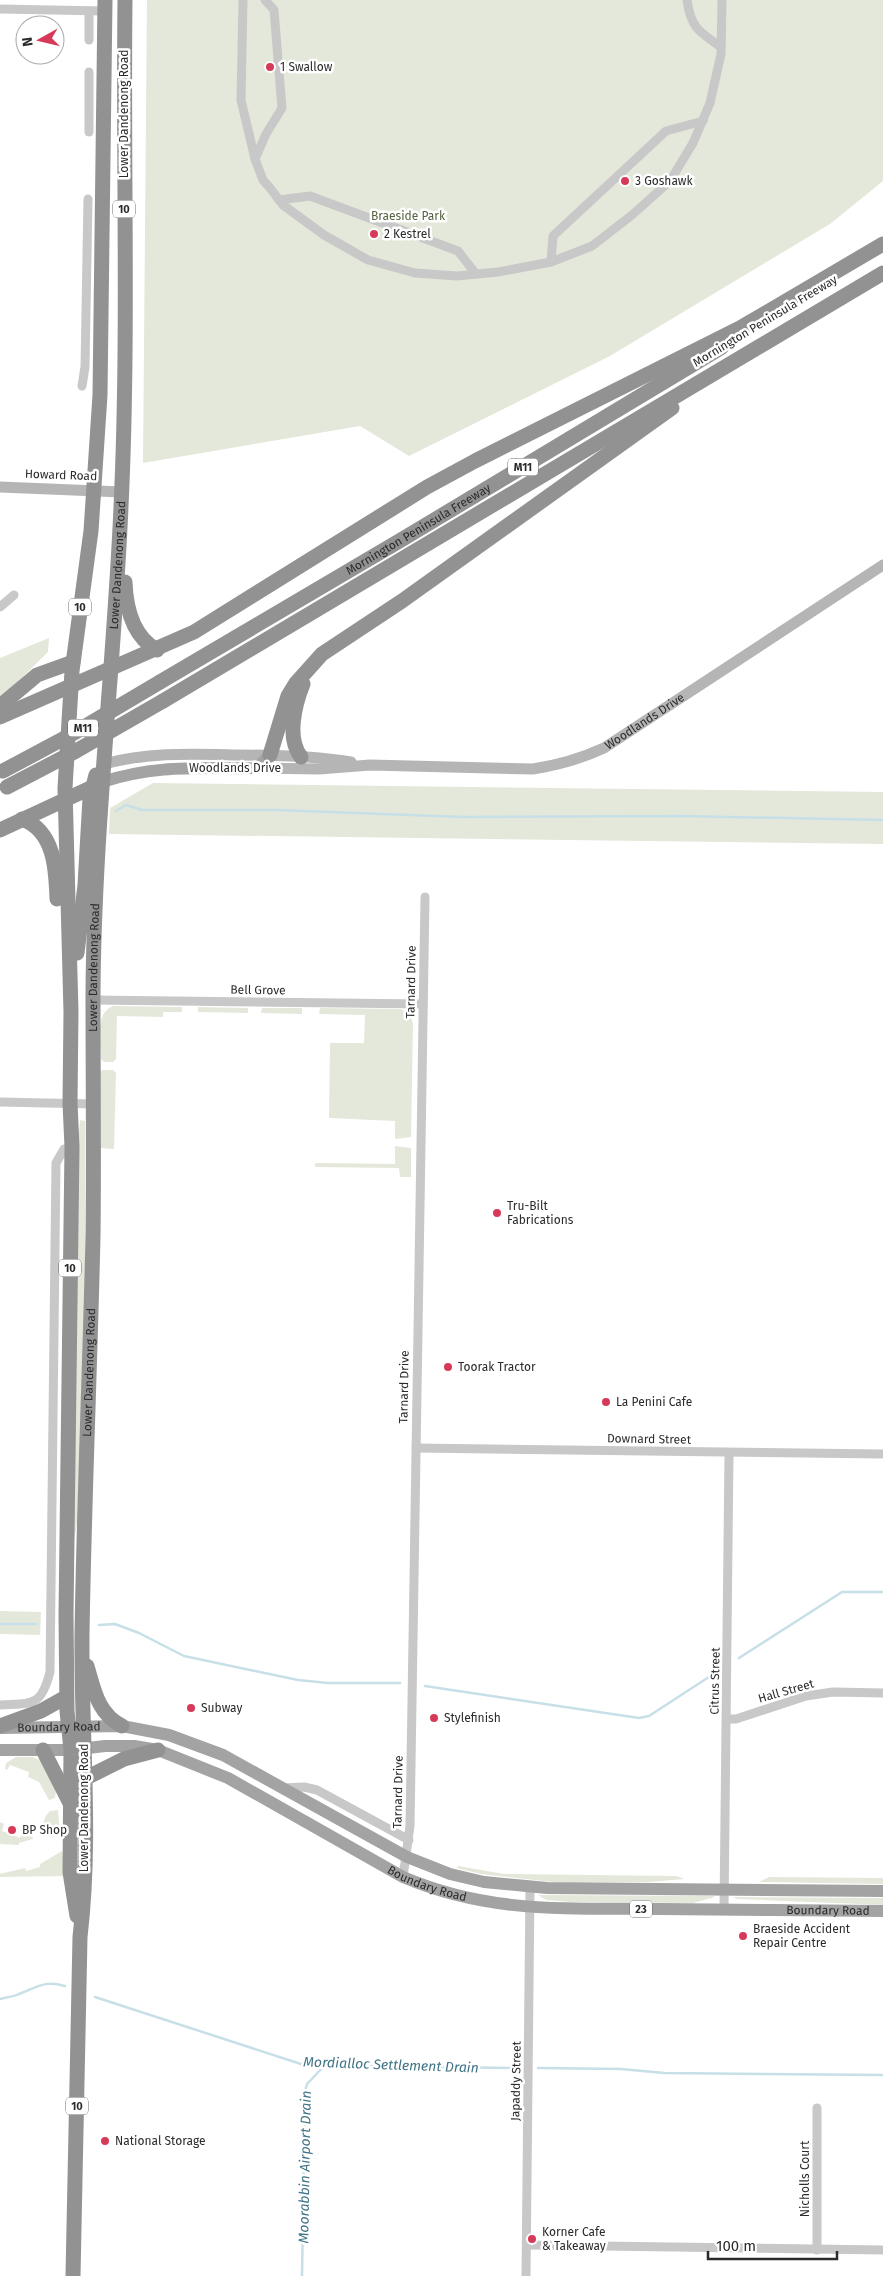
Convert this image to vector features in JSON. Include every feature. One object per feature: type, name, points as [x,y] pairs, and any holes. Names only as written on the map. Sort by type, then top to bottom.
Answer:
[{"type":"highway","name":"Lower Dandenong Road","points":[[104,764],[112,669],[122,492],[125,0]]},
{"type":"highway","name":"Lower Dandenong Road","points":[[73,2276],[80,1937],[84,1903],[86,1778],[66,1697],[72,1147],[70,1103],[71,996],[65,798],[71,684],[94,490],[100,395],[105,5]]},
{"type":"highway","points":[[0,717],[71,684],[157,650],[216,620],[295,568],[427,487],[740,328],[883,244]]},
{"type":"highway","name":"Mornington Peninsula Freeway","points":[[2,771],[74,733],[565,442],[883,249]]},
{"type":"highway","name":"Mornington Peninsula Freeway","points":[[3,789],[76,751],[163,701],[883,273]]},
{"type":"highway","points":[[270,755],[288,696],[310,666],[336,644],[402,601],[761,345]]},
{"type":"highway","points":[[121,508],[128,610],[140,634],[157,650]]},
{"type":"highway","points":[[0,706],[37,675],[73,662]]},
{"type":"highway","points":[[301,756],[296,746],[294,718],[299,694],[310,666]]},
{"type":"highway","points":[[71,996],[83,906],[97,772],[104,764]]},
{"type":"highway","name":"Lower Dandenong Road","points":[[75,1728],[82,1650],[87,1481],[94,1104],[93,1000],[97,784]]},
{"type":"highway","points":[[0,830],[97,784]]},
{"type":"highway","points":[[22,819],[31,824],[40,833],[52,852],[56,866],[58,920],[70,972]]},
{"type":"highway","points":[[82,1650],[97,1698],[103,1710],[108,1717],[122,1726]]},
{"type":"highway","points":[[0,1727],[41,1711],[66,1697]]},
{"type":"highway","name":"Lower Dandenong Road","points":[[78,1749],[71,1804],[70,1872],[80,1937]]},
{"type":"highway","points":[[42,1750],[71,1804]]},
{"type":"highway","points":[[86,1778],[102,1768],[124,1759],[158,1750]]},
{"type":"main road","points":[[257,768],[270,755]]},
{"type":"main road","name":"Woodlands Drive","points":[[97,784],[133,773],[157,769],[257,768]]},
{"type":"main road","name":"Boundary Road","points":[[0,1727],[75,1728],[122,1726],[169,1735],[195,1743],[223,1755],[407,1857],[428,1867],[467,1878],[530,1887],[883,1890]]},
{"type":"main road","name":"Boundary Road","points":[[0,1750],[134,1746],[158,1750],[228,1778],[403,1877],[424,1886],[471,1900],[530,1908],[883,1911]]},
{"type":"street","points":[[243,0],[240,100],[255,159],[263,180],[280,200],[324,235],[368,260],[415,273],[457,276],[551,262],[592,246],[632,215],[670,180],[693,143],[710,103],[721,47],[722,0]]},
{"type":"street","points":[[255,159],[266,134],[282,108],[274,10],[265,0]]},
{"type":"street","points":[[687,0],[689,16],[695,29],[721,47]]},
{"type":"street","points":[[0,10],[89,11],[105,5]]},
{"type":"street","points":[[89,11],[89,40]]},
{"type":"street","points":[[89,72],[89,132]]},
{"type":"street","name":"Lower Dandenong Road","points":[[89,112],[104,113]]},
{"type":"street","points":[[551,262],[553,236],[666,131],[703,121]]},
{"type":"street","points":[[280,200],[310,196],[458,251],[476,274]]},
{"type":"street","points":[[82,386],[85,363],[88,200]]},
{"type":"street","points":[[88,218],[103,208]]},
{"type":"street","points":[[85,363],[88,373],[100,395]]},
{"type":"street","name":"Howard Road","points":[[0,487],[122,492]]},
{"type":"street","name":"Woodlands Drive","points":[[257,768],[320,769],[370,766],[533,769],[560,765],[582,758],[604,748],[883,566]]},
{"type":"street","points":[[0,607],[14,595]]},
{"type":"street","name":"Woodlands Drive","points":[[104,764],[164,754],[301,756],[370,766]]},
{"type":"street","name":"Tarnard Drive","points":[[403,1877],[409,1840],[425,897]]},
{"type":"street","name":"Bell Grove","points":[[93,1000],[423,1004]]},
{"type":"street","points":[[0,1102],[94,1104]]},
{"type":"street","points":[[66,1664],[51,1643],[56,1162],[64,1149],[72,1147]]},
{"type":"street","name":"Downard Street","points":[[416,1448],[883,1454]]},
{"type":"street","name":"Citrus Street","points":[[724,1910],[729,1452]]},
{"type":"street","name":"Boundary Road","points":[[0,1705],[30,1703],[39,1698],[46,1690],[50,1672],[51,1643]]},
{"type":"street","name":"Hall Street","points":[[727,1719],[736,1719],[806,1696],[833,1692],[883,1693]]},
{"type":"street","name":"Boundary Road","points":[[283,1788],[304,1787],[317,1790],[409,1840]]},
{"type":"street","name":"Japaddy Street","points":[[526,2276],[530,1887]]},
{"type":"street","name":"Nicholls Court","points":[[817,2108],[817,2250]]},
{"type":"street","points":[[527,2245],[883,2250]]},
{"type":"green space","name":"Braeside Park","points":[[147,0],[883,0],[883,181],[830,224],[610,356],[409,456],[360,426],[143,463]]},
{"type":"green space","points":[[49,638],[48,652],[0,699],[0,658]]},
{"type":"green space","points":[[153,783],[883,792],[883,844],[109,834],[110,808]]},
{"type":"green space","points":[[113,1006],[182,1007],[182,1012],[163,1012],[163,1017],[117,1016],[116,1059],[113,1062],[104,1062],[101,1059],[101,1022],[103,1015]]},
{"type":"green space","points":[[198,1007],[248,1008],[248,1013],[198,1012]]},
{"type":"green space","points":[[262,1008],[302,1008],[302,1014],[261,1013]]},
{"type":"green space","points":[[320,1008],[400,1009],[410,1013],[413,1024],[411,1137],[395,1139],[395,1121],[329,1118],[330,1043],[364,1043],[365,1015],[319,1014]]},
{"type":"green space","points":[[102,1070],[113,1070],[116,1073],[114,1149],[101,1148],[100,1072]]},
{"type":"green space","points":[[80,1120],[85,1121],[85,1280],[81,1502],[73,1545],[78,1145]]},
{"type":"green space","points":[[395,1146],[411,1148],[411,1177],[400,1177],[399,1168],[315,1167],[315,1163],[395,1164]]},
{"type":"green space","points":[[0,1611],[41,1612],[40,1635],[0,1634]]},
{"type":"green space","points":[[16,1757],[32,1757],[43,1761],[56,1790],[55,1798],[49,1800],[39,1782],[28,1777],[29,1772],[10,1765],[7,1770],[5,1769],[6,1763]]},
{"type":"green space","points":[[58,1810],[60,1834],[52,1837],[46,1833],[44,1821],[50,1811]]},
{"type":"green space","points":[[0,1822],[4,1824],[2,1831],[20,1838],[26,1824],[29,1825],[33,1839],[19,1843],[19,1845],[0,1844]]},
{"type":"green space","points":[[62,1851],[66,1876],[0,1877],[0,1874],[25,1868],[26,1871],[40,1867],[40,1864]]},
{"type":"green space","points":[[458,1866],[504,1874],[677,1876],[684,1879],[649,1882],[552,1882],[481,1874],[457,1868]]},
{"type":"green space","points":[[769,1877],[883,1878],[883,1884],[759,1882]]},
{"type":"green space","points":[[538,1895],[715,1897],[693,1903],[571,1902],[546,1900]]},
{"type":"green space","points":[[733,1897],[883,1898],[883,1905],[737,1899]]},
{"type":"waterway","points":[[116,811],[126,805],[142,810],[276,810],[463,817],[680,816],[883,820]]},
{"type":"waterway","points":[[739,1658],[842,1592],[883,1592]]},
{"type":"waterway","points":[[0,1624],[36,1624]]},
{"type":"waterway","points":[[99,1625],[115,1624],[139,1633],[184,1656],[298,1680],[328,1683],[400,1683]]},
{"type":"waterway","points":[[425,1686],[639,1718],[649,1716],[715,1673]]},
{"type":"waterway","points":[[0,1999],[46,1984],[65,1986]]},
{"type":"waterway","name":"Mordialloc Settlement Drain","points":[[95,1997],[304,2065],[518,2068]]},
{"type":"waterway","name":"Moorabbin Airport Drain","points":[[302,2276],[305,2092],[307,2084],[325,2065]]},
{"type":"waterway","name":"Mordialloc Settlement Drain","points":[[538,2068],[621,2069],[664,2073],[883,2075]]},
{"type":"place","name":"1 Swallow","points":[[270,67]]},
{"type":"place","name":"3 Goshawk","points":[[625,181]]},
{"type":"place","name":"2 Kestrel","points":[[374,234]]},
{"type":"place","name":"Tru-Bilt Fabrications","points":[[497,1213]]},
{"type":"place","name":"Toorak Tractor","points":[[448,1367]]},
{"type":"place","name":"La Penini Cafe","points":[[606,1402]]},
{"type":"place","name":"Subway","points":[[191,1708]]},
{"type":"place","name":"Stylefinish","points":[[434,1718]]},
{"type":"place","name":"BP Shop","points":[[12,1830]]},
{"type":"place","name":"Braeside Accident Repair Centre","points":[[743,1936]]},
{"type":"place","name":"National Storage","points":[[105,2141]]},
{"type":"place","name":"Korner Cafe & Takeaway","points":[[532,2239]]}]
